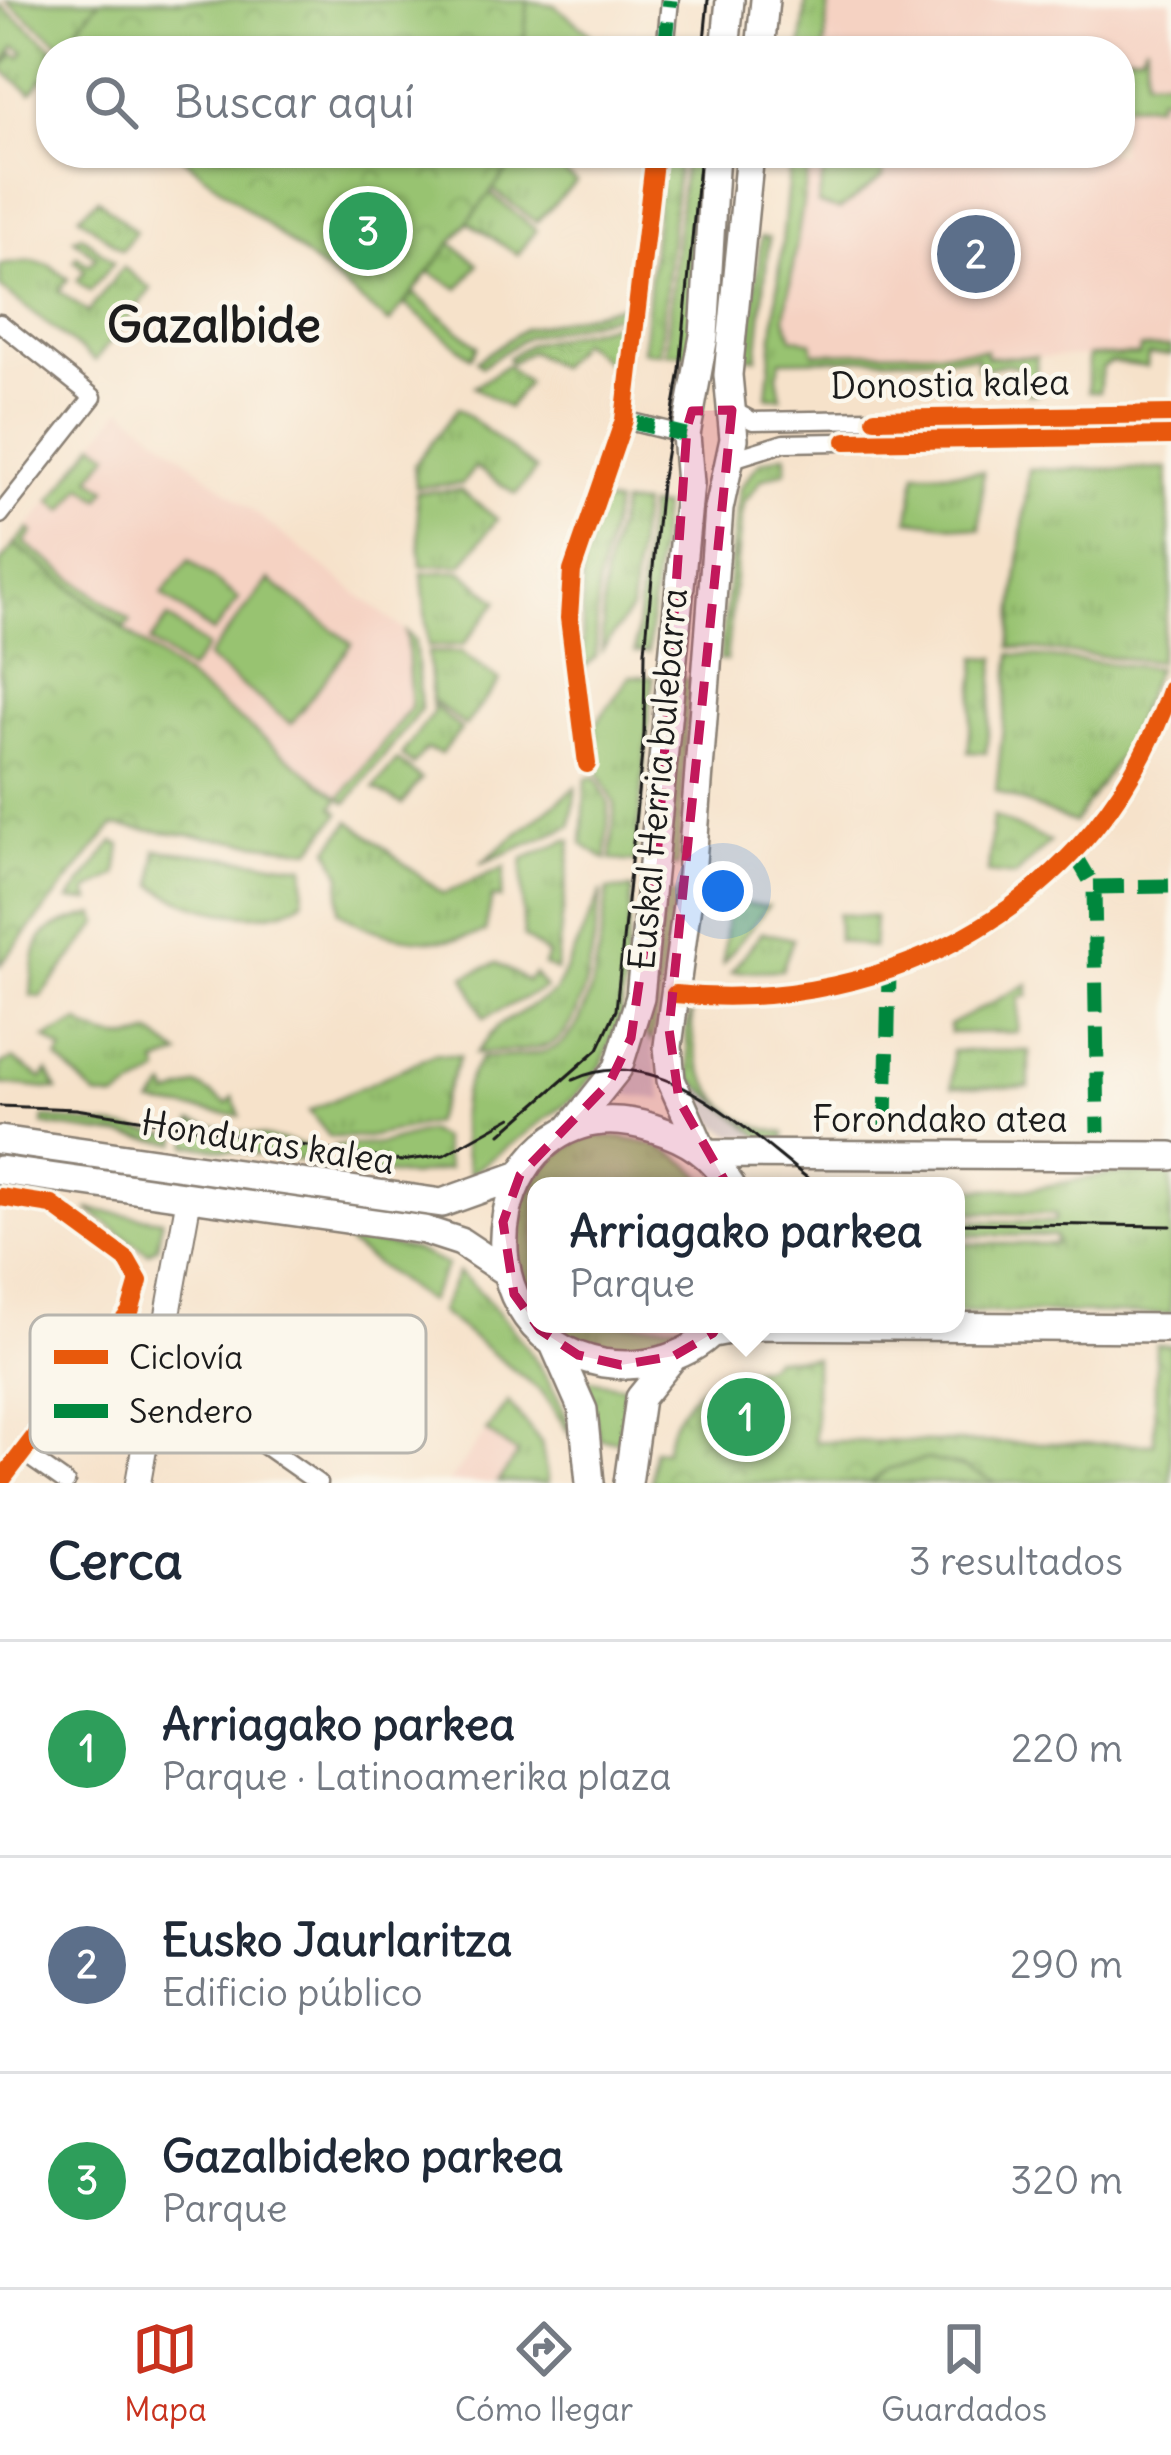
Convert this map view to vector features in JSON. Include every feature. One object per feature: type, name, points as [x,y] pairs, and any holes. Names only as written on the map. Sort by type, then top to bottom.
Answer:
[{"type":"main road","points":[[726,36],[730,0]]},
{"type":"main road","points":[[761,36],[765,0]]},
{"type":"main road","name":"Euskal Herria bulebarra","points":[[520,1174],[534,1156],[571,1127],[618,1068],[640,997],[689,483],[689,423],[704,336],[714,168]]},
{"type":"main road","name":"Euskal Herria bulebarra","points":[[724,1177],[705,1152],[669,1067],[695,831],[719,509],[729,460],[728,375],[749,168]]},
{"type":"main road","points":[[689,423],[732,410]]},
{"type":"main road","points":[[571,1127],[595,1121],[637,1123],[705,1152]]},
{"type":"main road","name":"Honduras kalea","points":[[0,1140],[442,1203],[520,1174]]},
{"type":"main road","name":"Forondako atea","points":[[705,1152],[1171,1156]]},
{"type":"main road","name":"Honduras kalea","points":[[0,1170],[424,1230],[461,1242],[506,1272]]},
{"type":"main road","points":[[520,1174],[503,1222],[506,1272],[527,1315]]},
{"type":"main road","points":[[965,1327],[1171,1328]]},
{"type":"main road","points":[[544,1333],[578,1355],[621,1365],[674,1356]]},
{"type":"main road","points":[[628,1483],[640,1398],[674,1356],[709,1333]]},
{"type":"main road","points":[[553,1342],[583,1410],[590,1483]]},
{"type":"street","points":[[666,36],[670,0]]},
{"type":"street","points":[[587,764],[569,618],[572,571],[624,420],[653,168]]},
{"type":"street","points":[[0,323],[93,397],[0,514]]},
{"type":"street","name":"Donostia kalea","points":[[732,410],[753,421],[1171,414]]},
{"type":"street","points":[[624,420],[689,423]]},
{"type":"street","name":"Donostia kalea","points":[[729,460],[784,443],[1171,436]]},
{"type":"street","points":[[675,994],[764,996],[829,989],[910,966],[983,928],[1042,884],[1094,831],[1136,768],[1171,688]]},
{"type":"street","points":[[0,1197],[52,1205],[127,1260],[139,1281],[128,1315]]},
{"type":"street","points":[[168,1315],[189,1197]]},
{"type":"street","points":[[0,1482],[30,1442]]},
{"type":"street","points":[[22,1452],[67,1483]]},
{"type":"street","points":[[138,1483],[143,1453]]},
{"type":"street","points":[[275,1453],[318,1483]]},
{"type":"highlighted area","points":[[732,410],[669,1029],[679,1100],[746,1218],[745,1285],[713,1333],[674,1356],[621,1365],[578,1355],[540,1330],[514,1294],[503,1222],[520,1175],[610,1082],[631,1038],[657,860],[687,428],[692,411]]},
{"type":"shaded area","points":[[806,0],[1171,0],[1171,355],[771,361],[790,168],[1135,168],[1135,36],[802,36]]},
{"type":"shaded area","points":[[122,408],[406,632],[411,707],[340,798],[15,544]]},
{"type":"shaded area","points":[[645,1033],[652,1041],[663,1100],[616,1093]]},
{"type":"shaded area","points":[[692,1080],[762,1138],[733,1135],[718,1126],[704,1109]]},
{"type":"shaded area","points":[[486,1431],[518,1454],[500,1483],[448,1483]]},
{"type":"green space","points":[[5,0],[110,0],[82,36],[51,36]]},
{"type":"green space","points":[[100,0],[528,0],[524,36],[70,36]]},
{"type":"green space","points":[[521,0],[554,5],[590,33],[588,36],[517,36]]},
{"type":"green space","points":[[806,0],[829,0],[825,36],[802,36]]},
{"type":"green space","points":[[0,5],[39,36],[36,87],[31,93],[1,69],[14,53],[20,57],[24,51],[15,46],[0,68]]},
{"type":"green space","points":[[1146,43],[1146,79],[1171,78],[1171,96],[1157,97],[1157,104],[1135,105],[1135,54],[1141,53]]},
{"type":"green space","points":[[196,168],[510,168],[389,323]]},
{"type":"green space","points":[[497,168],[559,168],[576,182],[536,222],[487,185]]},
{"type":"green space","points":[[661,168],[678,168],[660,353],[643,351]]},
{"type":"green space","points":[[684,168],[704,168],[691,354],[666,353]]},
{"type":"green space","points":[[790,168],[809,168],[785,317],[792,337],[812,342],[814,353],[986,350],[986,357],[1036,357],[1037,394],[1028,394],[1026,376],[1014,366],[977,369],[977,357],[781,360],[777,375],[781,397],[767,397]]},
{"type":"green space","points":[[824,168],[883,168],[883,177],[839,210],[818,204]]},
{"type":"green space","points":[[489,192],[536,230],[518,255],[468,222],[454,240]]},
{"type":"green space","points":[[98,199],[136,232],[122,250],[79,216]]},
{"type":"green space","points":[[81,235],[114,262],[90,291],[77,281],[85,270],[74,261],[77,256],[89,265],[96,257],[74,239]]},
{"type":"green space","points":[[761,237],[769,238],[757,358],[743,357],[750,341]]},
{"type":"green space","points":[[446,239],[478,264],[459,289],[429,272],[415,290]]},
{"type":"green space","points":[[31,261],[50,265],[68,279],[59,291],[88,313],[123,267],[151,289],[95,361],[0,287],[0,265]]},
{"type":"green space","points":[[413,293],[478,346],[471,357],[404,304]]},
{"type":"green space","points":[[624,305],[622,314],[527,337],[482,366],[477,361],[524,329]]},
{"type":"green space","points":[[622,322],[617,370],[580,341],[558,367],[530,351],[511,363],[508,358],[529,344]]},
{"type":"green space","points":[[1171,347],[1171,355],[1148,355],[1147,367],[1111,362],[1102,368],[1099,392],[1088,392],[1088,356],[1139,355],[1140,348]]},
{"type":"green space","points":[[507,365],[527,383],[508,408],[474,387]]},
{"type":"green space","points":[[458,408],[536,470],[516,494],[475,467],[462,484],[416,487],[414,465]]},
{"type":"green space","points":[[95,443],[110,453],[91,478],[107,489],[100,499],[83,486],[64,511],[51,501]]},
{"type":"green space","points":[[786,454],[786,471],[762,479],[743,504],[726,661],[720,660],[739,489],[760,462]]},
{"type":"green space","points":[[1029,469],[1167,469],[1171,590],[1158,662],[1010,647]]},
{"type":"green space","points":[[916,472],[983,472],[980,529],[909,520]]},
{"type":"green space","points":[[460,490],[497,519],[462,565],[421,566],[416,492]]},
{"type":"green space","points":[[601,502],[616,504],[598,581],[596,656],[583,669],[582,567]]},
{"type":"green space","points":[[622,504],[642,505],[631,610],[602,650],[604,576]]},
{"type":"green space","points":[[648,506],[662,507],[648,652],[635,652]]},
{"type":"green space","points":[[29,529],[33,532],[25,543],[131,621],[125,628],[15,544]]},
{"type":"green space","points":[[15,544],[340,798],[333,807],[340,813],[311,850],[113,826],[0,965],[0,563]]},
{"type":"green space","points":[[189,560],[239,599],[213,633],[162,594]]},
{"type":"green space","points":[[461,571],[498,601],[463,645],[428,647],[422,573]]},
{"type":"green space","points":[[269,580],[352,644],[291,724],[207,658]]},
{"type":"green space","points":[[168,618],[207,647],[189,671],[150,642]]},
{"type":"green space","points":[[406,632],[415,640],[421,709],[347,803],[340,798],[411,707]]},
{"type":"green space","points":[[428,652],[461,652],[500,681],[465,726],[432,700]]},
{"type":"green space","points":[[1011,654],[1157,668],[1123,750],[1074,823],[996,791]]},
{"type":"green space","points":[[977,657],[996,658],[986,753],[968,752]]},
{"type":"green space","points":[[630,676],[653,677],[635,862],[611,860],[615,804],[599,774],[594,727]]},
{"type":"green space","points":[[680,678],[689,679],[678,866],[669,866]]},
{"type":"green space","points":[[432,704],[461,730],[441,754],[426,749],[413,765],[401,755],[433,713]]},
{"type":"green space","points":[[397,760],[421,779],[402,804],[374,788]]},
{"type":"green space","points":[[595,777],[609,804],[606,860],[582,844],[586,778]]},
{"type":"green space","points":[[576,787],[571,826],[480,864]]},
{"type":"green space","points":[[993,816],[1050,842],[1015,876],[988,873]]},
{"type":"green space","points":[[350,821],[443,894],[505,867],[501,898],[492,897],[485,932],[449,940],[409,938],[372,929],[339,911],[341,875],[329,849]]},
{"type":"green space","points":[[571,841],[556,971],[544,965],[548,955],[524,937],[522,865],[523,859]]},
{"type":"green space","points":[[113,842],[121,845],[117,875],[87,891],[90,901],[69,900]]},
{"type":"green space","points":[[156,850],[305,866],[303,900],[288,909],[250,915],[186,902],[154,885]]},
{"type":"green space","points":[[632,889],[621,1015],[601,1066],[575,1097],[470,1174],[461,1114],[472,1073],[481,1058],[539,1053],[569,1036],[588,999],[608,890]]},
{"type":"green space","points":[[602,891],[588,974],[565,1033],[535,1048],[476,1053],[498,1026],[555,992]]},
{"type":"green space","points":[[666,893],[675,894],[652,1041],[645,1033]]},
{"type":"green space","points":[[728,903],[768,906],[723,963]]},
{"type":"green space","points":[[95,914],[99,923],[41,997],[31,996],[34,959],[42,938],[60,925]]},
{"type":"green space","points":[[838,914],[875,917],[873,948],[838,940]]},
{"type":"green space","points":[[762,932],[793,939],[782,970],[731,972]]},
{"type":"green space","points":[[497,963],[527,981],[534,974],[545,988],[484,1018],[465,976]]},
{"type":"green space","points":[[1028,984],[1028,996],[1019,997],[1018,1032],[950,1033],[949,1025]]},
{"type":"green space","points":[[692,1004],[695,1049],[711,1088],[741,1118],[784,1133],[784,1139],[762,1138],[691,1079],[686,1032]]},
{"type":"green space","points":[[79,1022],[114,1038],[152,1033],[180,1055],[157,1064],[160,1073],[116,1099],[96,1096],[58,1059],[63,1051],[46,1038]]},
{"type":"green space","points":[[952,1051],[1029,1051],[1029,1087],[952,1087]]},
{"type":"green space","points":[[435,1054],[460,1056],[433,1123],[368,1137],[330,1137],[309,1111]]},
{"type":"green space","points":[[13,1059],[42,1079],[48,1071],[57,1090],[0,1084],[0,1065]]},
{"type":"green space","points":[[197,1085],[227,1104],[233,1097],[240,1116],[152,1104],[166,1087],[170,1096]]},
{"type":"green space","points":[[44,1117],[178,1136],[177,1143],[43,1125]]},
{"type":"green space","points":[[192,1122],[318,1148],[321,1163],[188,1145]]},
{"type":"green space","points":[[427,1131],[441,1138],[448,1169],[410,1176],[356,1170],[334,1146],[380,1144]]},
{"type":"green space","points":[[594,1135],[628,1139],[672,1153],[702,1177],[538,1177],[570,1147]]},
{"type":"green space","points":[[1111,1174],[1171,1174],[1171,1314],[965,1312],[965,1244],[1056,1244],[1055,1236],[965,1235],[965,1221],[1055,1222],[1056,1214],[965,1212],[965,1189],[1030,1189]]},
{"type":"green space","points":[[527,1196],[527,1291],[516,1256]]},
{"type":"green space","points":[[87,1209],[162,1220],[157,1247],[148,1253]]},
{"type":"green space","points":[[338,1236],[414,1250],[447,1265],[428,1302]]},
{"type":"green space","points":[[458,1272],[526,1347],[555,1394],[571,1436],[543,1393],[440,1312]]},
{"type":"green space","points":[[679,1333],[622,1348],[585,1343],[567,1335]]},
{"type":"green space","points":[[1156,1345],[1171,1345],[1171,1483],[651,1483],[654,1450],[665,1451],[674,1422],[690,1399],[711,1381],[763,1366],[774,1358],[815,1358],[815,1441],[1154,1444]]},
{"type":"green space","points":[[583,1379],[630,1387],[619,1441],[600,1439]]},
{"type":"green space","points":[[508,1402],[541,1443],[548,1483],[498,1482],[518,1454],[486,1431]]},
{"type":"green space","points":[[927,1459],[963,1467],[997,1483],[870,1483],[888,1469]]},
{"type":"tram line","points":[[704,36],[708,0]]},
{"type":"tram line","points":[[501,1134],[598,1049],[616,1010],[644,734],[645,651],[661,484],[680,370],[699,168]]},
{"type":"tram line","points":[[573,1080],[606,1071],[640,1072],[672,1082],[735,1120],[807,1177]]},
{"type":"tram line","points":[[0,1106],[76,1109],[401,1161],[444,1155],[512,1117]]},
{"type":"tram line","points":[[965,1223],[1171,1226]]},
{"type":"marked path","points":[[666,36],[670,0]]},
{"type":"marked path","points":[[624,420],[686,435]]},
{"type":"marked path","points":[[1074,853],[1094,887],[1098,1132]]},
{"type":"marked path","points":[[1094,887],[1171,886]]},
{"type":"marked path","points":[[886,1127],[889,973]]},
{"type":"cycle path","points":[[587,764],[569,618],[572,571],[624,420],[653,168]]},
{"type":"cycle path","points":[[875,419],[1171,414]]},
{"type":"cycle path","points":[[846,441],[1171,436]]},
{"type":"cycle path","points":[[675,994],[756,996],[834,985],[909,963],[978,929],[1040,884],[1094,828],[1138,763],[1171,688]]},
{"type":"cycle path","points":[[0,1197],[52,1205],[127,1260],[139,1281],[128,1315]]},
{"type":"cycle path","points":[[0,1482],[30,1443]]},
{"type":"place","name":"Gazalbideko parkea","points":[[368,231]]},
{"type":"place","name":"Eusko Jaurlaritza","points":[[976,254]]},
{"type":"place","name":"Arriagako parkea","points":[[746,1417]]},
{"type":"district","name":"Gazalbide","points":[[214,325]]}]
